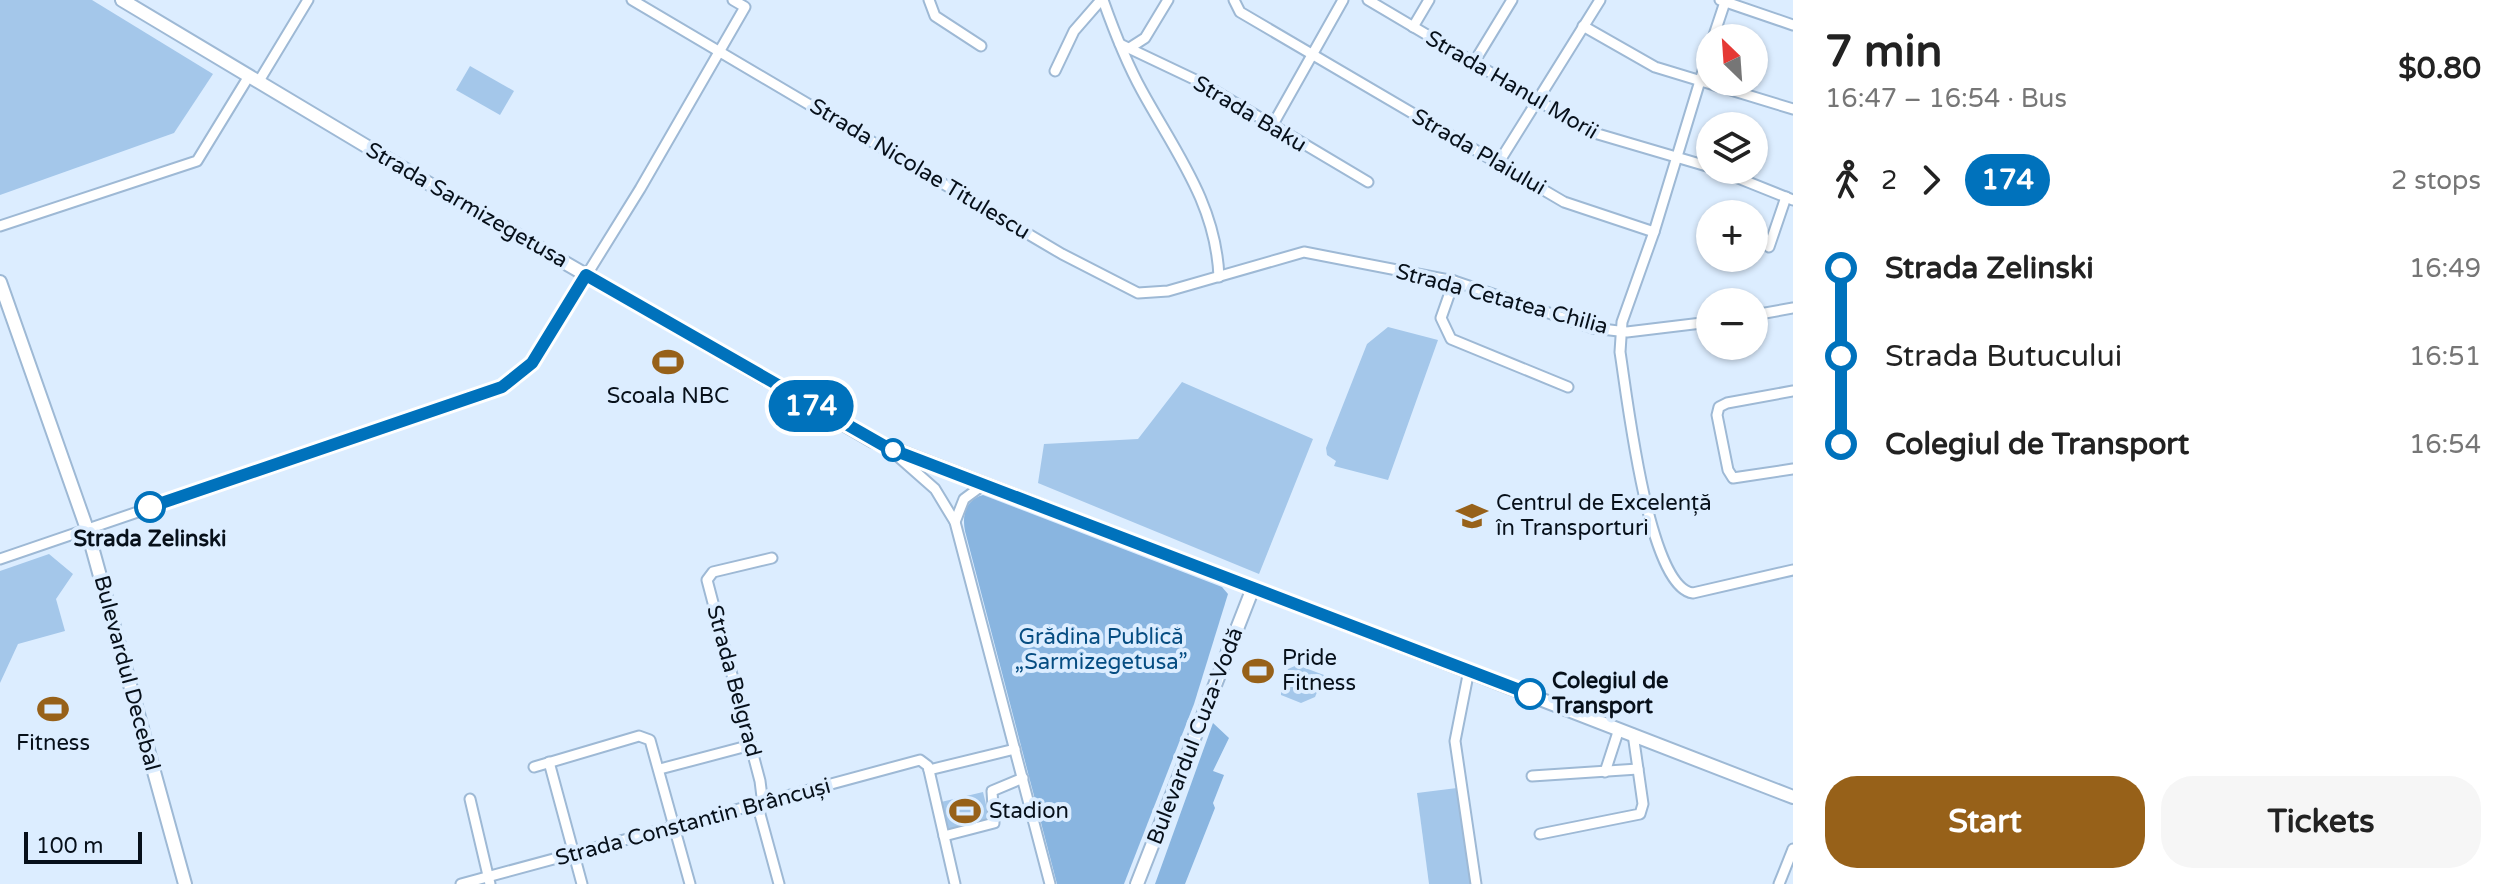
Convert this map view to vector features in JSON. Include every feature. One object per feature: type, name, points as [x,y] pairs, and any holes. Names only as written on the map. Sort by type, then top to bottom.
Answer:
[{"type":"main road","name":"Strada Sarmizegetusa","points":[[122,0],[586,275],[888,448],[1793,797]]},
{"type":"main road","name":"Bulevardul Decebal","points":[[0,282],[87,529],[185,884]]},
{"type":"main road","name":"Bulevardul Cuza-Vodă","points":[[1137,884],[1253,588]]},
{"type":"street","points":[[0,226],[197,161],[308,0]]},
{"type":"street","name":"Strada Nicolae Titulescu","points":[[632,0],[1128,290],[1158,293],[1219,277]]},
{"type":"street","points":[[0,559],[502,387],[532,363],[640,189],[745,7],[733,0]]},
{"type":"street","points":[[929,0],[935,16],[981,46]]},
{"type":"street","points":[[1055,71],[1060,53],[1074,31],[1102,0],[1120,44],[1209,213],[1216,241],[1219,277]]},
{"type":"street","points":[[1131,47],[1145,38],[1168,0]]},
{"type":"street","name":"Strada Plaiului","points":[[1234,0],[1240,12],[1311,56],[1582,210],[1654,232]]},
{"type":"street","points":[[1272,126],[1343,0]]},
{"type":"street","name":"Strada Hanul Morii","points":[[1368,0],[1604,138],[1696,164]]},
{"type":"street","points":[[1413,27],[1429,0]]},
{"type":"street","points":[[1473,64],[1512,0]]},
{"type":"street","points":[[1499,162],[1600,0]]},
{"type":"street","points":[[1716,24],[1722,1],[1793,25]]},
{"type":"street","points":[[1583,26],[1655,67],[1696,80]]},
{"type":"street","name":"Strada Baku","points":[[1120,44],[1131,47],[1368,182]]},
{"type":"street","points":[[1696,90],[1654,232],[1620,331],[1620,352],[1652,528],[1667,573],[1683,592],[1693,593],[1793,570]]},
{"type":"street","points":[[1749,96],[1793,109]]},
{"type":"street","points":[[1754,184],[1790,198],[1769,247]]},
{"type":"street","name":"Strada Cetatea Chilia","points":[[1219,277],[1304,252],[1454,281],[1585,326],[1620,331],[1696,323]]},
{"type":"street","points":[[1454,281],[1441,318],[1451,339],[1568,387]]},
{"type":"street","points":[[1768,312],[1793,308]]},
{"type":"street","points":[[1793,391],[1727,403],[1719,407],[1717,415],[1728,470],[1733,478],[1793,469]]},
{"type":"street","points":[[888,448],[935,489],[955,522],[1050,884]]},
{"type":"street","points":[[955,522],[964,499],[983,485]]},
{"type":"street","name":"Strada Belgrad","points":[[772,558],[713,572],[708,578],[751,745],[760,806],[779,884]]},
{"type":"street","points":[[1469,670],[1455,741],[1476,884]]},
{"type":"street","points":[[1605,772],[1619,729]]},
{"type":"street","points":[[1540,834],[1640,814],[1643,804],[1633,734]]},
{"type":"street","points":[[534,767],[645,737],[653,747],[660,769],[690,884]]},
{"type":"street","points":[[660,769],[751,745]]},
{"type":"street","name":"Strada Constantin Brâncuși","points":[[461,884],[489,880],[916,760],[927,766],[1015,749]]},
{"type":"street","points":[[549,762],[582,884]]},
{"type":"street","points":[[927,766],[955,884]]},
{"type":"street","points":[[1532,776],[1638,769]]},
{"type":"street","points":[[944,836],[994,823],[992,791],[1023,778]]},
{"type":"street","points":[[470,799],[489,880]]},
{"type":"street","points":[[1779,884],[1793,849]]},
{"type":"shaded area","points":[[0,0],[92,0],[213,74],[174,133],[0,195]]},
{"type":"shaded area","points":[[470,66],[514,91],[500,115],[456,90]]},
{"type":"shaded area","points":[[1388,327],[1438,340],[1388,480],[1334,466],[1336,461],[1327,455],[1326,448],[1367,344]]},
{"type":"shaded area","points":[[1182,382],[1313,439],[1259,574],[1038,483],[1044,444],[1138,439]]},
{"type":"shaded area","points":[[49,554],[73,574],[56,599],[65,631],[18,644],[0,683],[0,571]]},
{"type":"shaded area","points":[[1297,665],[1324,675],[1315,697],[1301,703],[1281,695],[1288,669]]},
{"type":"shaded area","points":[[1457,788],[1471,884],[1429,884],[1417,793]]},
{"type":"shaded area","name":"Stadion","points":[[983,792],[990,821],[947,831],[941,802]]},
{"type":"green space","name":"Grădina Publică „Sarmizegetusa”","points":[[983,495],[1222,587],[1228,594],[1194,704],[1124,884],[1057,884],[965,531],[966,509],[972,500]]},
{"type":"green space","points":[[1213,723],[1229,738],[1213,771],[1224,775],[1213,803],[1215,808],[1185,884],[1155,884]]},
{"type":"bus line","name":"174","points":[[150,507],[502,387],[532,363],[586,275],[745,369],[888,448],[1530,694]]},
{"type":"place","name":"Scoala NBC","points":[[668,362]]},
{"type":"place","name":"Strada Zelinski","points":[[150,507]]},
{"type":"place","name":"Centrul de Excelență în Transporturi","points":[[1472,516]]},
{"type":"place","name":"Pride Fitness","points":[[1258,671]]},
{"type":"place","name":"Colegiul de Transport","points":[[1530,694]]},
{"type":"place","name":"Fitness","points":[[53,709]]},
{"type":"place","name":"Stadion","points":[[965,811]]}]
